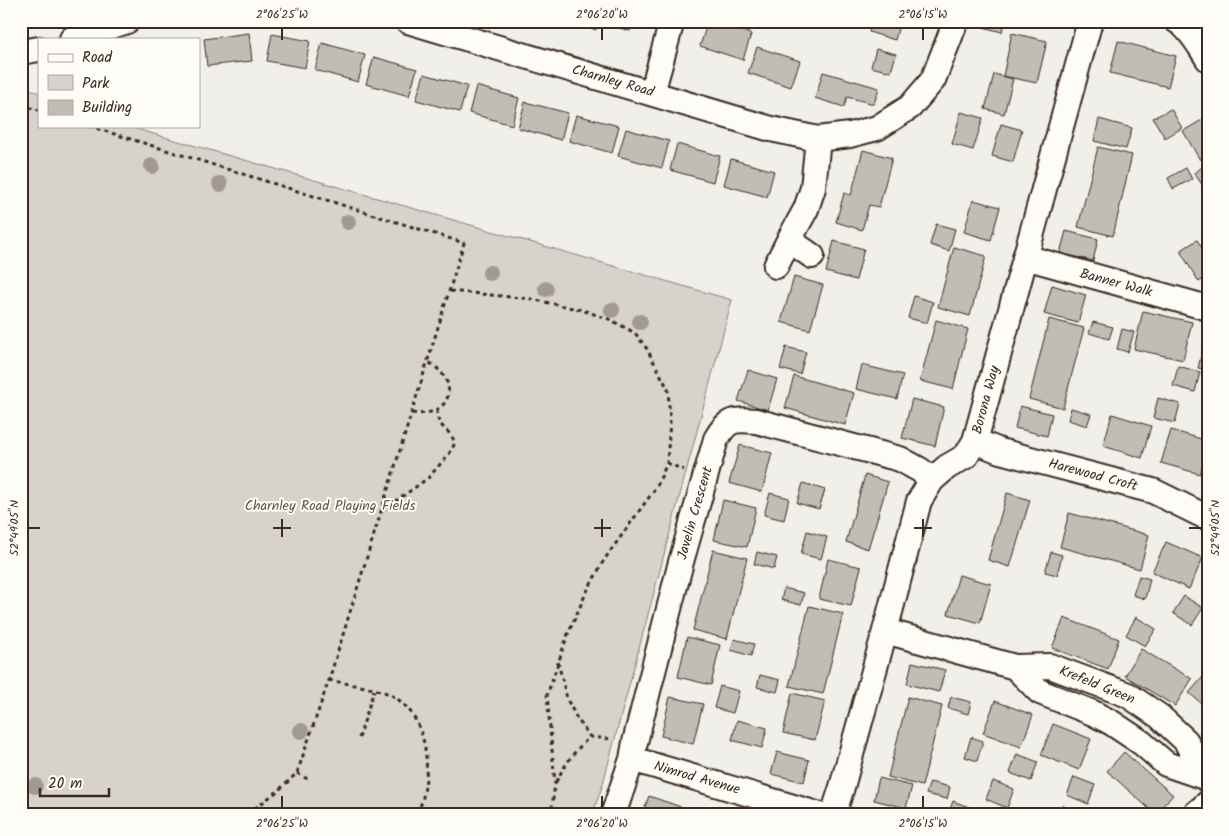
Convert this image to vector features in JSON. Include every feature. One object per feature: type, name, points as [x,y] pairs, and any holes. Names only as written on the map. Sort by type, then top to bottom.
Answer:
[{"type":"street","points":[[75,38],[127,21]]},
{"type":"street","name":"Charnley Road","points":[[408,21],[652,92],[771,129],[818,139],[850,135],[877,128],[910,107],[933,80],[956,21]]},
{"type":"street","points":[[652,92],[672,21]]},
{"type":"street","name":"Borona Way","points":[[833,815],[886,630],[919,501],[932,480],[966,456],[975,441],[1090,21]]},
{"type":"street","points":[[1177,21],[1192,37],[1208,59]]},
{"type":"street","points":[[21,52],[38,49]]},
{"type":"street","points":[[776,266],[806,209],[814,188],[818,139]]},
{"type":"street","points":[[789,240],[812,256]]},
{"type":"street","name":"Banner Walk","points":[[1025,257],[1208,308]]},
{"type":"street","name":"Javelin Crescent","points":[[613,815],[632,759],[637,733],[716,439],[724,426],[738,419],[756,421],[900,460],[920,470],[932,480]]},
{"type":"street","name":"Harewood Croft","points":[[975,441],[1000,451],[1153,491],[1208,518]]},
{"type":"street","name":"Krefeld Green","points":[[886,630],[1014,667],[1050,666],[1128,695],[1160,716],[1186,741],[1206,778]]},
{"type":"street","name":"Krefeld Green","points":[[1014,667],[1040,692],[1093,713],[1112,723],[1142,743],[1166,764],[1206,778]]},
{"type":"street","name":"Nimrod Avenue","points":[[632,759],[820,815]]},
{"type":"street","points":[[1194,815],[1208,803]]},
{"type":"path","points":[[21,105],[38,110]]},
{"type":"path","points":[[96,128],[464,243],[329,680],[297,773],[249,814]]},
{"type":"path","points":[[450,291],[531,299],[582,310],[609,319],[635,333],[647,349],[668,389],[670,421],[667,463],[657,486],[604,560],[586,593],[558,662],[547,695],[555,783],[551,815]]},
{"type":"path","points":[[412,413],[424,414],[436,411],[445,404],[449,396],[448,383],[445,376],[438,367],[428,362]]},
{"type":"path","points":[[382,511],[428,478],[450,454],[455,443],[451,433],[441,426],[436,411]]},
{"type":"path","points":[[555,783],[565,764],[578,747],[590,737],[576,717],[567,699],[558,662]]},
{"type":"path","points":[[329,680],[392,695],[405,706],[417,723],[424,742],[426,761],[424,798],[418,815]]},
{"type":"path","points":[[360,738],[374,690]]},
{"type":"path","points":[[297,773],[309,780]]},
{"type":"green space","name":"Charnley Road Playing Fields","points":[[21,85],[38,93],[38,128],[133,128],[732,300],[602,787],[592,815],[21,815]]},
{"type":"building","points":[[570,21],[599,21],[596,30]]},
{"type":"building","points":[[606,21],[633,21],[630,31],[605,24]]},
{"type":"building","points":[[708,21],[751,34],[743,60],[700,46]]},
{"type":"building","points":[[872,21],[900,22],[895,40],[869,32]]},
{"type":"building","points":[[984,21],[1005,21],[1002,32],[983,27]]},
{"type":"building","points":[[249,33],[252,61],[207,66],[204,39]]},
{"type":"building","points":[[1012,33],[1047,41],[1037,83],[1003,76]]},
{"type":"building","points":[[272,34],[310,41],[305,68],[267,61]]},
{"type":"building","points":[[1118,41],[1176,56],[1168,87],[1110,73]]},
{"type":"building","points":[[322,43],[365,55],[358,82],[315,70]]},
{"type":"building","points":[[757,47],[800,61],[791,87],[748,73]]},
{"type":"building","points":[[876,49],[896,54],[891,72],[871,67]]},
{"type":"building","points":[[374,57],[417,69],[409,96],[366,84]]},
{"type":"building","points":[[823,72],[879,88],[874,104],[847,97],[844,107],[815,98]]},
{"type":"building","points":[[424,74],[467,86],[460,112],[416,100]]},
{"type":"building","points":[[994,74],[1013,79],[1004,114],[985,109]]},
{"type":"building","points":[[476,86],[519,98],[512,125],[469,113]]},
{"type":"building","points":[[525,102],[568,113],[561,140],[518,128]]},
{"type":"building","points":[[1171,109],[1182,128],[1165,138],[1153,118]]},
{"type":"building","points":[[961,112],[983,118],[973,150],[952,144]]},
{"type":"building","points":[[576,115],[619,126],[612,153],[569,141]]},
{"type":"building","points":[[1099,119],[1132,128],[1126,149],[1094,141]]},
{"type":"building","points":[[1202,120],[1208,129],[1208,155],[1200,160],[1183,131]]},
{"type":"building","points":[[1001,124],[1022,130],[1013,162],[992,156]]},
{"type":"building","points":[[626,129],[669,141],[662,168],[618,156]]},
{"type":"building","points":[[677,144],[720,156],[713,182],[670,170]]},
{"type":"building","points":[[1098,147],[1132,155],[1113,236],[1078,227]]},
{"type":"building","points":[[863,150],[892,158],[879,207],[869,205],[862,230],[836,222],[844,193],[851,195]]},
{"type":"building","points":[[731,159],[774,171],[767,197],[724,185]]},
{"type":"building","points":[[1208,163],[1208,193],[1194,173]]},
{"type":"building","points":[[1186,168],[1192,179],[1173,189],[1168,178]]},
{"type":"building","points":[[973,200],[1000,207],[991,240],[964,232]]},
{"type":"building","points":[[936,224],[955,229],[949,251],[930,245]]},
{"type":"building","points":[[1066,231],[1098,239],[1093,261],[1060,253]]},
{"type":"building","points":[[1197,240],[1208,257],[1208,276],[1199,282],[1180,251]]},
{"type":"building","points":[[834,241],[864,249],[856,280],[826,272]]},
{"type":"building","points":[[954,247],[986,256],[970,316],[938,307]]},
{"type":"building","points":[[794,277],[823,285],[810,330],[781,322]]},
{"type":"building","points":[[1052,285],[1086,295],[1078,323],[1044,314]]},
{"type":"building","points":[[914,296],[933,302],[927,323],[908,318]]},
{"type":"building","points":[[1143,311],[1192,322],[1183,360],[1134,349]]},
{"type":"building","points":[[1049,319],[1084,328],[1063,408],[1029,399]]},
{"type":"building","points":[[936,320],[968,329],[953,389],[920,381]]},
{"type":"building","points":[[1093,322],[1113,327],[1109,339],[1089,333]]},
{"type":"building","points":[[1122,329],[1134,332],[1128,352],[1117,349]]},
{"type":"building","points":[[1208,331],[1208,370],[1198,368]]},
{"type":"building","points":[[786,347],[806,352],[800,374],[780,369]]},
{"type":"building","points":[[862,365],[903,375],[897,399],[856,389]]},
{"type":"building","points":[[1178,366],[1200,372],[1195,392],[1173,386]]},
{"type":"building","points":[[748,370],[777,379],[768,410],[738,401]]},
{"type":"building","points":[[794,376],[854,393],[845,425],[785,408]]},
{"type":"building","points":[[1158,398],[1180,404],[1175,423],[1153,418]]},
{"type":"building","points":[[912,399],[944,407],[935,446],[902,438]]},
{"type":"building","points":[[1020,406],[1052,414],[1047,436],[1015,428]]},
{"type":"building","points":[[1071,408],[1091,414],[1087,426],[1068,420]]},
{"type":"building","points":[[1112,414],[1151,426],[1142,458],[1103,446]]},
{"type":"building","points":[[1171,430],[1208,441],[1200,474],[1161,463]]},
{"type":"building","points":[[740,445],[772,453],[762,492],[729,483]]},
{"type":"building","points":[[865,475],[888,482],[868,549],[846,542]]},
{"type":"building","points":[[803,483],[825,490],[819,509],[797,503]]},
{"type":"building","points":[[770,493],[789,498],[784,520],[764,515]]},
{"type":"building","points":[[1007,493],[1030,500],[1010,567],[988,560]]},
{"type":"building","points":[[723,500],[756,508],[747,547],[714,540]]},
{"type":"building","points":[[1069,513],[1149,535],[1140,569],[1060,547]]},
{"type":"building","points":[[807,531],[827,537],[821,559],[801,554]]},
{"type":"building","points":[[1166,542],[1203,558],[1189,589],[1152,572]]},
{"type":"building","points":[[713,550],[747,558],[727,639],[693,630]]},
{"type":"building","points":[[757,552],[777,557],[774,569],[754,564]]},
{"type":"building","points":[[1051,552],[1062,555],[1057,575],[1045,572]]},
{"type":"building","points":[[828,559],[861,567],[851,606],[819,599]]},
{"type":"building","points":[[959,575],[991,584],[980,623],[948,614]]},
{"type":"building","points":[[1139,576],[1150,579],[1145,599],[1133,595]]},
{"type":"building","points":[[784,588],[804,593],[801,605],[781,600]]},
{"type":"building","points":[[1184,596],[1203,608],[1192,625],[1173,613]]},
{"type":"building","points":[[809,606],[843,614],[823,694],[789,686]]},
{"type":"building","points":[[1136,617],[1156,629],[1145,646],[1126,635]]},
{"type":"building","points":[[1064,618],[1119,639],[1108,669],[1052,648]]},
{"type":"building","points":[[687,637],[720,645],[711,685],[678,677]]},
{"type":"building","points":[[734,639],[754,644],[751,656],[731,650]]},
{"type":"building","points":[[1141,649],[1192,679],[1175,706],[1125,676]]},
{"type":"building","points":[[912,662],[945,670],[939,692],[907,684]]},
{"type":"building","points":[[760,675],[780,680],[777,692],[757,687]]},
{"type":"building","points":[[1203,677],[1208,682],[1208,709],[1189,693]]},
{"type":"building","points":[[720,686],[739,691],[733,713],[714,708]]},
{"type":"building","points":[[792,693],[825,701],[815,740],[783,733]]},
{"type":"building","points":[[670,697],[703,704],[693,744],[661,736]]},
{"type":"building","points":[[908,697],[942,706],[922,786],[888,777]]},
{"type":"building","points":[[951,697],[971,702],[968,714],[948,708]]},
{"type":"building","points":[[995,701],[1033,715],[1021,747],[983,733]]},
{"type":"building","points":[[737,720],[767,728],[762,748],[732,740]]},
{"type":"building","points":[[1053,724],[1091,739],[1079,770],[1041,755]]},
{"type":"building","points":[[971,737],[983,741],[977,761],[965,757]]},
{"type":"building","points":[[777,752],[809,760],[804,782],[771,774]]},
{"type":"building","points":[[1124,752],[1173,795],[1155,814],[1107,771]]},
{"type":"building","points":[[1017,754],[1038,762],[1031,781],[1010,773]]},
{"type":"building","points":[[1074,777],[1095,785],[1088,804],[1067,795]]},
{"type":"building","points":[[879,778],[912,786],[906,808],[874,800]]},
{"type":"building","points":[[993,781],[1014,789],[1007,808],[986,799]]},
{"type":"building","points":[[930,782],[950,787],[947,799],[926,794]]},
{"type":"building","points":[[649,796],[681,807],[678,815],[642,815]]},
{"type":"building","points":[[953,801],[982,812],[981,815],[948,815]]},
{"type":"building","points":[[1062,805],[1077,815],[1056,815]]}]
